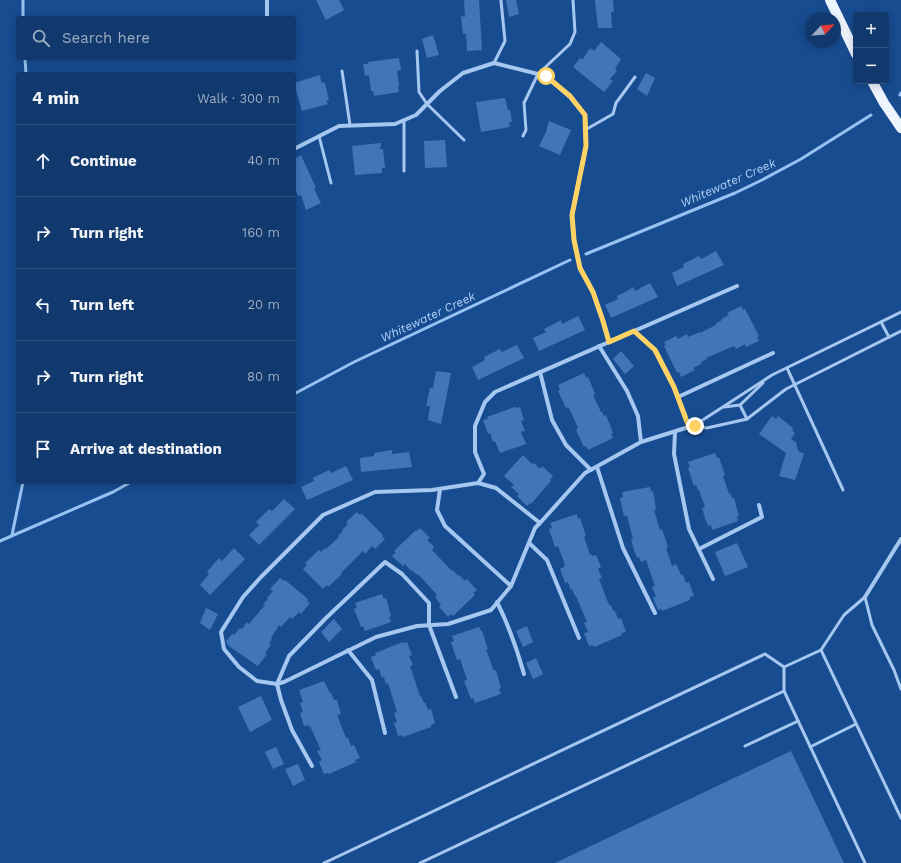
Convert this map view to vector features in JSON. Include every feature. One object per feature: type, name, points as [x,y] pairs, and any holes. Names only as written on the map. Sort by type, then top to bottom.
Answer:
[{"type":"main road","points":[[830,0],[853,48]]},
{"type":"main road","points":[[874,84],[884,103],[901,128]]},
{"type":"street","points":[[267,0],[267,16]]},
{"type":"street","points":[[296,147],[339,126],[395,124],[416,115],[440,91],[463,73],[494,63],[546,76],[570,96],[585,115],[586,146],[572,215],[574,240],[580,268],[593,292],[609,342]]},
{"type":"street","points":[[478,483],[484,474],[475,452],[475,426],[485,402],[495,392],[737,286]]},
{"type":"street","points":[[634,331],[655,350],[674,387],[689,427]]},
{"type":"street","points":[[600,346],[628,391],[638,416],[641,442]]},
{"type":"street","points":[[678,397],[773,353]]},
{"type":"street","points":[[540,372],[552,420],[566,445],[591,470]]},
{"type":"street","points":[[540,523],[496,488],[478,483],[440,489],[375,492],[323,515],[261,577],[243,597],[221,632],[224,649],[239,666],[257,681],[277,684],[376,637],[417,626],[448,624],[491,610],[511,586],[535,528],[540,523],[585,473],[641,442],[695,426]]},
{"type":"street","points":[[674,432],[674,454],[689,529],[713,578]]},
{"type":"street","points":[[597,467],[623,548],[655,613]]},
{"type":"street","points":[[440,489],[437,510],[445,526],[511,586]]},
{"type":"street","points":[[699,549],[762,518],[759,505]]},
{"type":"street","points":[[865,597],[901,539]]},
{"type":"street","points":[[529,543],[547,560],[579,638]]},
{"type":"street","points":[[312,766],[292,730],[277,684],[290,656],[326,618],[385,562],[402,574],[429,604],[429,625],[456,697]]},
{"type":"street","points":[[497,602],[516,644],[524,674]]},
{"type":"street","points":[[348,650],[372,680],[385,733]]},
{"type":"lane","points":[[523,136],[526,130],[524,103],[538,74],[570,44],[575,32],[573,0]]},
{"type":"lane","points":[[494,63],[505,41],[501,1]]},
{"type":"lane","points":[[417,51],[419,92],[427,104],[464,140]]},
{"type":"lane","points":[[342,71],[350,125]]},
{"type":"lane","points":[[585,130],[613,114],[616,103],[635,77]]},
{"type":"lane","points":[[404,120],[404,171]]},
{"type":"lane","points":[[319,136],[331,183]]},
{"type":"lane","points":[[695,426],[787,368],[901,312]]},
{"type":"lane","points":[[881,322],[889,337]]},
{"type":"lane","points":[[695,426],[707,428],[746,419],[786,389],[901,331]]},
{"type":"lane","points":[[787,368],[843,490]]},
{"type":"lane","points":[[723,407],[740,405],[769,378]]},
{"type":"lane","points":[[740,405],[746,419]]},
{"type":"lane","points":[[784,667],[821,650],[844,615],[865,597],[872,625],[894,670],[901,689]]},
{"type":"lane","points":[[821,650],[901,818]]},
{"type":"lane","points":[[324,863],[765,654],[784,667]]},
{"type":"lane","points":[[784,667],[784,691],[865,863]]},
{"type":"lane","points":[[420,863],[784,691]]},
{"type":"lane","points":[[745,746],[798,722]]},
{"type":"lane","points":[[810,746],[856,724]]},
{"type":"building","points":[[316,0],[339,0],[344,10],[326,20]]},
{"type":"building","points":[[464,0],[479,0],[482,50],[467,51],[466,34],[463,34],[461,16],[465,17]]},
{"type":"building","points":[[506,0],[516,0],[519,14],[509,17]]},
{"type":"building","points":[[595,0],[613,0],[614,12],[611,12],[612,28],[598,28]]},
{"type":"building","points":[[433,35],[439,55],[427,58],[422,39]]},
{"type":"building","points":[[601,42],[621,59],[615,69],[617,71],[610,79],[613,81],[604,92],[573,67],[580,58],[583,59],[590,48],[594,51]]},
{"type":"building","points":[[399,58],[401,70],[397,71],[399,92],[374,96],[373,91],[371,91],[369,75],[365,76],[363,64]]},
{"type":"building","points":[[646,73],[655,78],[647,96],[637,89]]},
{"type":"building","points":[[320,75],[321,82],[325,83],[329,100],[326,101],[328,104],[302,111],[296,90],[296,82]]},
{"type":"building","points":[[505,98],[508,110],[510,110],[512,122],[509,122],[510,127],[481,132],[476,102]]},
{"type":"building","points":[[549,121],[571,130],[560,155],[539,146],[546,132]]},
{"type":"building","points":[[445,140],[447,167],[425,168],[424,141]]},
{"type":"building","points":[[381,143],[380,149],[383,149],[385,168],[382,168],[382,173],[355,175],[352,146]]},
{"type":"building","points":[[301,155],[321,203],[306,210],[301,195],[298,196],[296,192],[296,158]]},
{"type":"building","points":[[716,251],[724,265],[677,286],[672,273],[684,267],[683,264],[699,256],[701,259]]},
{"type":"building","points":[[650,283],[658,297],[611,318],[605,305],[618,299],[617,296],[633,287],[635,291]]},
{"type":"building","points":[[741,306],[743,310],[745,309],[759,336],[757,337],[759,341],[746,347],[745,344],[736,349],[734,346],[706,358],[707,359],[701,362],[701,364],[693,368],[695,370],[681,377],[679,372],[677,373],[664,346],[666,345],[664,342],[676,336],[678,339],[687,334],[688,337],[700,333],[716,325],[715,324],[722,320],[721,319],[729,315],[727,313]]},
{"type":"building","points":[[578,316],[585,330],[539,351],[533,338],[546,332],[544,329],[561,320],[562,324]]},
{"type":"building","points":[[517,345],[524,358],[478,380],[472,367],[485,360],[484,357],[500,349],[502,352]]},
{"type":"building","points":[[621,351],[634,366],[625,374],[613,359]]},
{"type":"building","points":[[436,371],[451,373],[441,424],[428,420],[430,406],[426,406],[430,388],[433,388]]},
{"type":"building","points":[[584,373],[586,378],[588,377],[595,394],[593,395],[601,412],[604,416],[606,415],[613,433],[611,434],[613,438],[588,450],[586,446],[584,447],[576,430],[578,428],[571,412],[568,407],[566,408],[558,391],[560,390],[558,385]]},
{"type":"building","points":[[515,407],[520,407],[524,420],[521,421],[525,431],[521,432],[526,444],[500,453],[495,441],[493,442],[490,433],[488,434],[483,420],[488,419],[487,417]]},
{"type":"building","points":[[772,416],[776,419],[778,416],[793,428],[792,430],[795,433],[791,439],[796,442],[798,451],[804,454],[795,480],[779,476],[786,453],[759,434]]},
{"type":"building","points":[[392,450],[392,454],[409,452],[412,467],[361,472],[360,458],[374,456],[374,453]]},
{"type":"building","points":[[715,453],[717,458],[719,457],[729,494],[730,493],[732,498],[734,498],[739,516],[737,516],[738,521],[712,530],[711,525],[708,526],[705,518],[702,508],[705,507],[699,490],[696,485],[694,486],[688,468],[690,467],[688,462]]},
{"type":"building","points":[[523,455],[532,464],[534,463],[540,469],[542,466],[553,476],[550,480],[551,481],[531,504],[530,503],[527,506],[517,496],[519,494],[511,487],[514,485],[504,476]]},
{"type":"building","points":[[346,466],[353,480],[307,500],[301,487],[314,481],[313,478],[329,470],[331,473]]},
{"type":"building","points":[[650,487],[651,492],[653,491],[656,510],[654,510],[660,530],[662,529],[668,547],[666,548],[672,566],[676,564],[686,583],[689,582],[694,596],[690,597],[690,600],[662,611],[662,609],[658,610],[653,598],[656,596],[652,587],[655,586],[646,560],[641,562],[639,557],[637,558],[634,550],[631,540],[633,539],[627,516],[624,516],[620,498],[623,497],[622,492]]},
{"type":"building","points":[[284,499],[295,509],[259,545],[249,535],[259,525],[256,522],[269,509],[272,511]]},
{"type":"building","points":[[357,512],[360,515],[362,514],[383,535],[382,536],[385,539],[375,549],[372,546],[365,554],[363,551],[341,573],[342,574],[328,587],[327,585],[323,589],[303,569],[307,565],[305,563],[319,550],[321,552],[325,548],[326,549],[339,537],[338,536],[343,531],[342,530],[348,524],[346,522]]},
{"type":"building","points":[[577,514],[578,519],[580,518],[586,536],[584,537],[590,555],[596,555],[601,567],[598,569],[602,578],[599,579],[609,605],[611,605],[613,611],[615,611],[618,619],[621,618],[626,632],[621,633],[622,635],[594,647],[593,645],[589,646],[584,633],[588,632],[584,623],[587,622],[576,596],[572,589],[571,590],[568,582],[565,583],[560,569],[565,565],[558,546],[555,547],[549,529],[552,528],[550,523]]},
{"type":"building","points":[[420,528],[430,538],[427,540],[434,547],[432,550],[452,571],[453,570],[465,581],[467,579],[477,590],[473,593],[475,595],[453,616],[451,614],[448,617],[439,607],[441,605],[435,597],[437,595],[418,574],[417,575],[412,570],[411,571],[405,564],[403,566],[392,556],[396,552],[394,551]]},
{"type":"building","points":[[737,543],[748,567],[725,576],[715,552]]},
{"type":"building","points":[[234,548],[245,559],[210,595],[200,585],[209,574],[207,572],[219,558],[222,561]]},
{"type":"building","points":[[280,578],[284,581],[285,580],[308,599],[307,601],[310,603],[301,614],[299,612],[292,619],[290,617],[281,627],[279,625],[271,638],[272,639],[269,644],[271,645],[265,653],[267,654],[258,666],[230,647],[226,641],[240,628],[242,629],[247,622],[249,624],[265,605],[263,604],[273,591],[270,589]]},
{"type":"building","points":[[382,594],[384,599],[386,598],[391,616],[389,617],[391,622],[365,631],[363,626],[361,627],[354,609],[357,608],[355,603]]},
{"type":"building","points":[[206,608],[218,614],[210,630],[200,623]]},
{"type":"building","points":[[334,619],[342,629],[329,642],[321,632]]},
{"type":"building","points":[[527,626],[533,642],[523,647],[516,631]]},
{"type":"building","points":[[479,627],[482,631],[488,649],[486,649],[492,666],[494,671],[496,670],[501,688],[499,689],[501,694],[475,703],[473,698],[471,699],[464,681],[467,680],[460,659],[457,660],[451,642],[454,641],[452,636]]},
{"type":"building","points":[[403,642],[407,642],[412,655],[409,656],[413,665],[410,666],[420,696],[424,703],[425,702],[428,710],[431,709],[435,723],[431,725],[431,727],[403,737],[402,735],[398,736],[394,723],[397,722],[394,713],[397,712],[388,683],[386,684],[384,677],[382,678],[379,669],[376,670],[371,657],[376,655],[375,653]]},
{"type":"building","points":[[536,658],[543,674],[533,679],[526,663]]},
{"type":"building","points":[[324,681],[334,700],[337,700],[341,714],[337,715],[346,738],[348,738],[351,746],[354,745],[360,758],[355,760],[356,762],[329,774],[324,774],[319,762],[322,760],[317,751],[321,750],[310,726],[304,726],[300,713],[303,712],[300,703],[303,702],[299,690]]},
{"type":"building","points":[[261,696],[272,720],[250,732],[238,707]]},
{"type":"building","points":[[276,747],[284,764],[273,769],[265,752]]},
{"type":"building","points":[[791,751],[844,863],[555,863]]},
{"type":"building","points":[[298,764],[305,780],[293,786],[285,769]]},
{"type":"waterway","points":[[23,0],[23,16]]},
{"type":"waterway","points":[[25,60],[26,72]]},
{"type":"waterway","name":"Whitewater Creek","points":[[586,254],[735,193],[762,180],[801,159],[871,115]]},
{"type":"waterway","name":"Whitewater Creek","points":[[296,393],[354,362],[570,260]]},
{"type":"waterway","points":[[12,535],[23,484]]},
{"type":"waterway","name":"Whitewater Creek","points":[[0,541],[113,492],[127,484]]},
{"type":"route","points":[[546,76],[570,96],[585,115],[586,146],[572,215],[574,240],[580,268],[593,292],[609,342],[634,331],[655,350],[674,387],[689,427],[695,426]]}]
